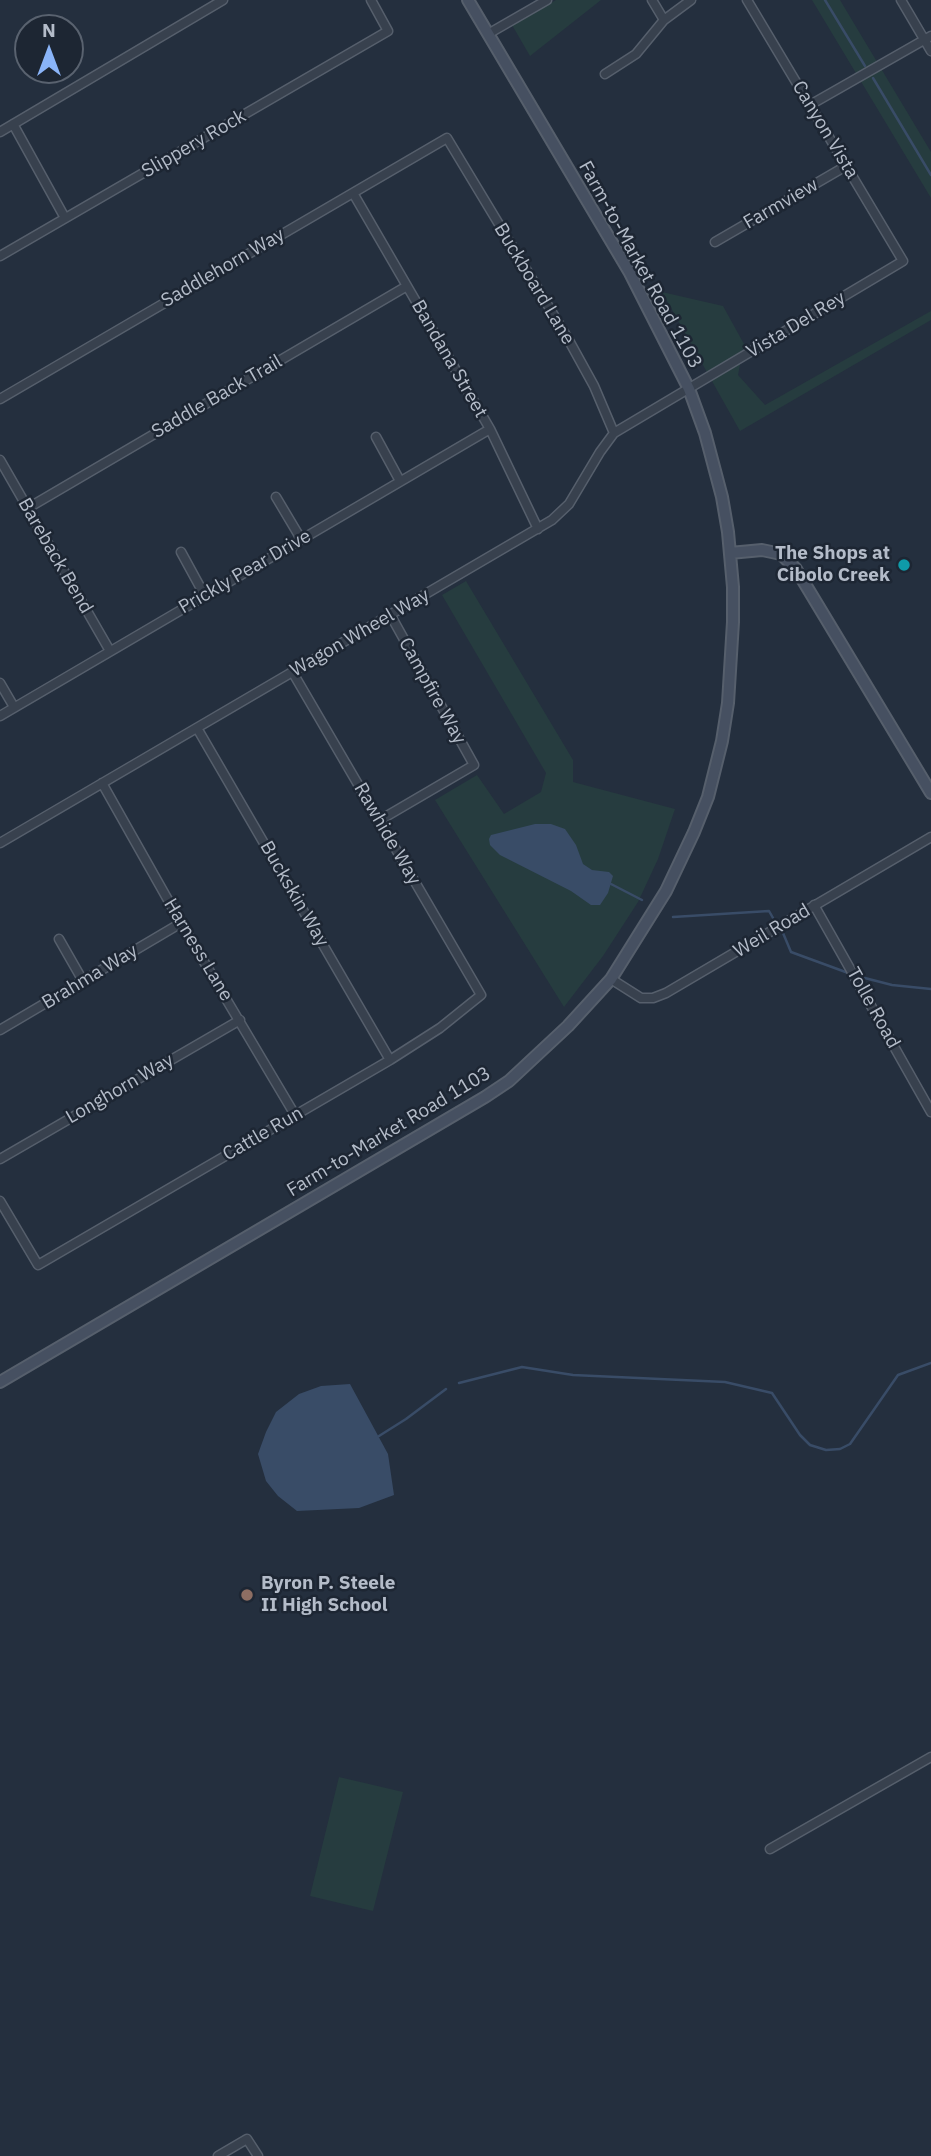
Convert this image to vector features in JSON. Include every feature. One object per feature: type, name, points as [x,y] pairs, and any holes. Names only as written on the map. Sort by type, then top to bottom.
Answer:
[{"type":"main road","name":"Farm-to-Market Road 1103","points":[[0,1382],[485,1097],[528,1064],[611,979],[666,891],[708,797],[722,741],[733,657],[730,553],[714,462],[689,389],[630,274],[468,0]]},
{"type":"main road","points":[[730,553],[762,550],[780,554],[796,569],[931,793]]},
{"type":"street","points":[[0,132],[223,0]]},
{"type":"street","name":"Slippery Rock","points":[[0,256],[388,31],[371,0]]},
{"type":"street","points":[[488,34],[547,0]]},
{"type":"street","points":[[652,0],[664,20]]},
{"type":"street","points":[[605,74],[636,54],[664,20],[691,0]]},
{"type":"street","name":"Canyon Vista","points":[[747,0],[903,261]]},
{"type":"street","points":[[901,0],[928,38],[931,51]]},
{"type":"street","points":[[810,105],[928,38]]},
{"type":"street","points":[[13,124],[65,218]]},
{"type":"street","name":"Saddlehorn Way","points":[[0,399],[447,138]]},
{"type":"street","name":"Buckboard Lane","points":[[447,138],[578,356],[614,433]]},
{"type":"street","name":"Farmview","points":[[715,243],[846,166]]},
{"type":"street","name":"Bandana Street","points":[[353,193],[490,429],[538,529]]},
{"type":"street","name":"Vista Del Rey","points":[[689,389],[903,261]]},
{"type":"street","name":"Saddle Back Trail","points":[[28,508],[407,286]]},
{"type":"street","name":"Wagon Wheel Way","points":[[0,844],[552,520],[569,504],[614,433],[689,389]]},
{"type":"street","name":"Prickly Pear Drive","points":[[0,716],[490,429]]},
{"type":"street","points":[[376,438],[400,481]]},
{"type":"street","name":"Bareback Bend","points":[[0,460],[110,651]]},
{"type":"street","points":[[276,497],[301,539]]},
{"type":"street","points":[[181,552],[205,596]]},
{"type":"street","name":"Campfire Way","points":[[380,820],[474,765],[391,616]]},
{"type":"street","name":"Rawhide Way","points":[[293,673],[481,995]]},
{"type":"street","points":[[0,683],[15,707]]},
{"type":"street","name":"Buckskin Way","points":[[197,728],[390,1060]]},
{"type":"street","name":"Harness Lane","points":[[102,783],[295,1115]]},
{"type":"street","name":"Weil Road","points":[[611,979],[641,998],[653,998],[666,993],[931,837]]},
{"type":"street","name":"Tolle Road","points":[[814,905],[931,1112]]},
{"type":"street","name":"Brahma Way","points":[[0,1030],[181,923]]},
{"type":"street","points":[[59,939],[83,981]]},
{"type":"street","name":"Cattle Run","points":[[0,1201],[38,1265],[390,1060],[440,1028],[481,995]]},
{"type":"street","name":"Longhorn Way","points":[[0,1159],[240,1020]]},
{"type":"street","points":[[771,1849],[931,1756]]},
{"type":"street","points":[[218,2156],[247,2139],[257,2156]]},
{"type":"green space","points":[[556,0],[601,0],[530,56],[512,25]]},
{"type":"green space","points":[[812,0],[840,0],[931,152],[931,198]]},
{"type":"green space","points":[[662,292],[723,306],[744,344],[738,375],[765,405],[931,311],[931,320],[740,431]]},
{"type":"green space","points":[[466,581],[573,760],[573,782],[675,809],[658,859],[638,902],[603,956],[564,1007],[435,800],[477,775],[504,814],[541,792],[546,773],[442,595]]},
{"type":"green space","points":[[339,1777],[403,1792],[373,1911],[310,1896]]},
{"type":"water","points":[[535,824],[551,824],[565,829],[576,845],[583,864],[592,870],[609,872],[613,876],[608,893],[600,905],[591,905],[571,891],[500,855],[490,845],[491,835]]},
{"type":"water","points":[[350,1384],[388,1454],[394,1495],[359,1508],[297,1511],[278,1496],[266,1481],[258,1454],[266,1432],[276,1412],[299,1394],[321,1386]]},
{"type":"waterway","points":[[825,0],[865,66]]},
{"type":"waterway","points":[[873,78],[931,175]]},
{"type":"waterway","points":[[611,884],[642,900]]},
{"type":"waterway","points":[[673,917],[769,911],[773,918]]},
{"type":"waterway","points":[[783,933],[791,952],[851,974]]},
{"type":"waterway","points":[[857,976],[892,985],[931,989]]},
{"type":"waterway","points":[[459,1383],[522,1367],[573,1375],[725,1382],[772,1393],[800,1435],[810,1445],[826,1450],[840,1449],[850,1444],[898,1375],[931,1363]]},
{"type":"waterway","points":[[379,1436],[446,1389]]},
{"type":"place","name":"The Shops at Cibolo Creek","points":[[904,565]]},
{"type":"place","name":"Byron P. Steele II High School","points":[[247,1595]]}]
